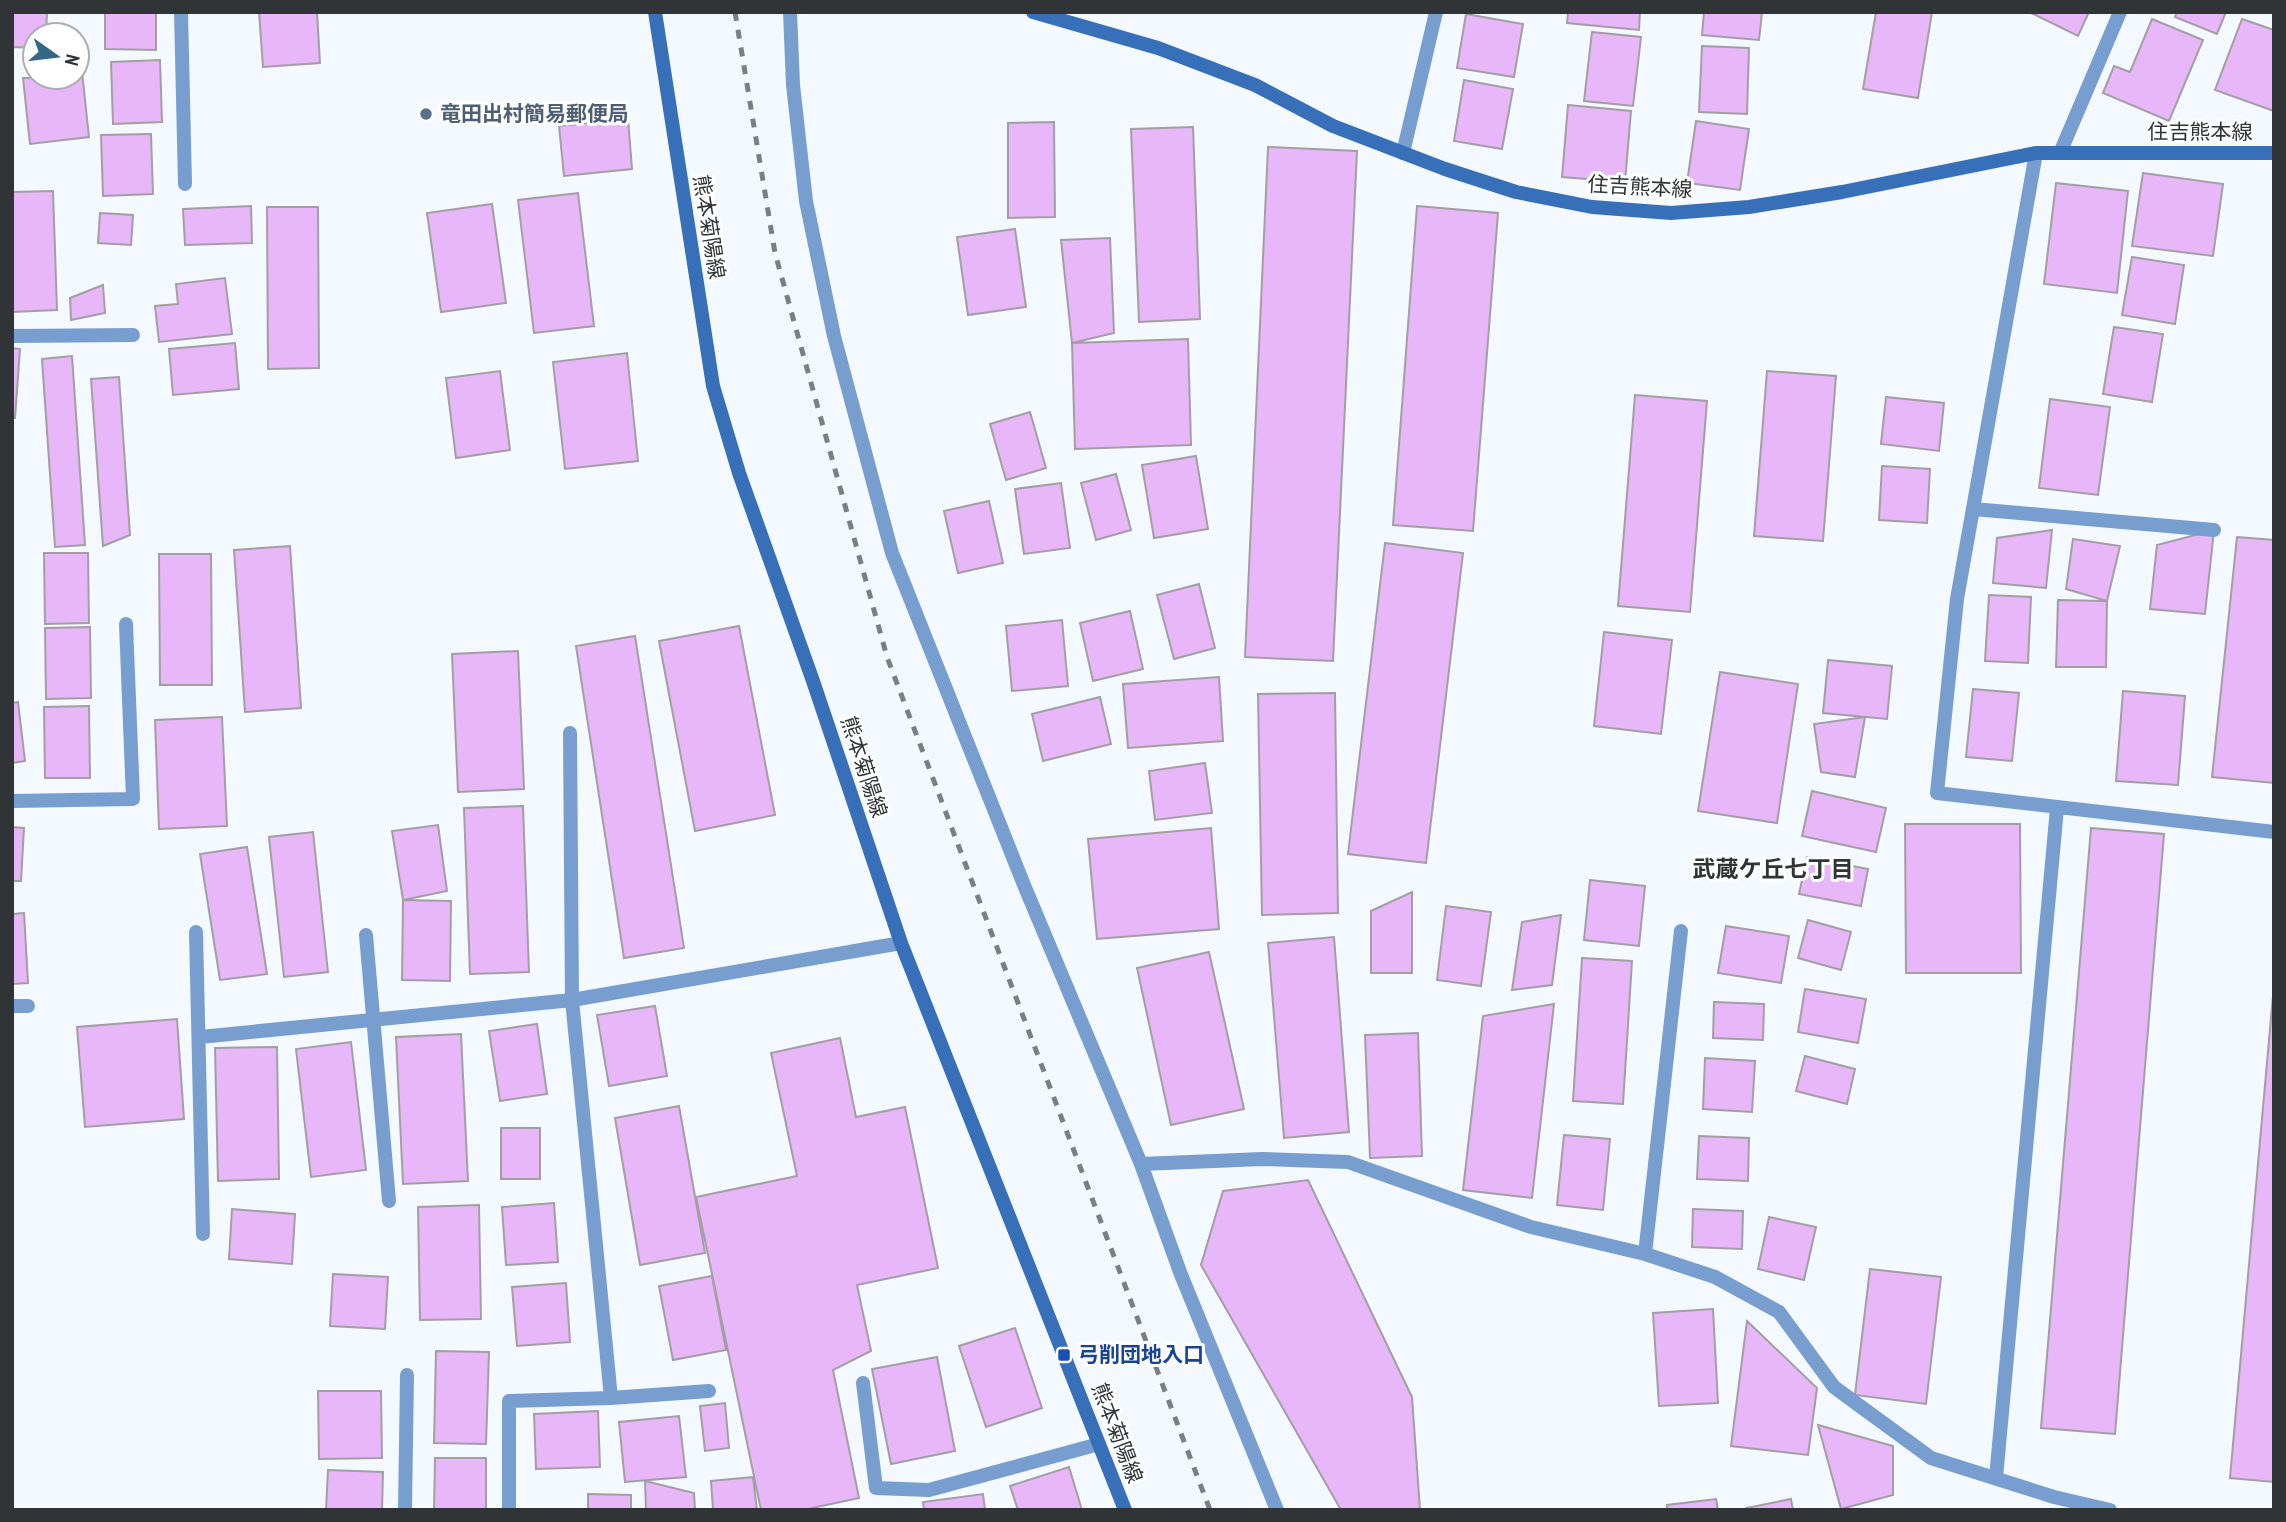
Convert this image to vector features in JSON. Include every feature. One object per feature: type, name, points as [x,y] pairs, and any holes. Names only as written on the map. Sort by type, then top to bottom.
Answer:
[{"type":"main road","name":"熊本菊陽線","points":[[655,12],[713,386],[738,473],[813,681],[901,943],[1125,1510]]},
{"type":"main road","name":"住吉熊本線","points":[[1033,12],[1158,48],[1255,85],[1333,127],[1403,153],[1516,192],[1592,207],[1671,214],[1749,207],[2036,153],[2274,153]]},
{"type":"street","points":[[181,12],[185,184]]},
{"type":"street","points":[[790,12],[793,85],[806,201],[834,336],[892,553],[1024,885],[1141,1164],[1180,1272],[1277,1510]]},
{"type":"street","points":[[1403,153],[1436,12]]},
{"type":"street","points":[[2060,153],[2120,12]]},
{"type":"street","points":[[2036,153],[1957,599],[1937,793],[2274,832]]},
{"type":"street","points":[[12,336],[133,335]]},
{"type":"street","points":[[1973,509],[2214,530]]},
{"type":"street","points":[[12,802],[133,799],[126,624]]},
{"type":"street","points":[[570,733],[572,1000],[611,1398]]},
{"type":"street","points":[[1996,1478],[2057,808]]},
{"type":"street","points":[[1645,1254],[1681,931]]},
{"type":"street","points":[[196,932],[203,1234]]},
{"type":"street","points":[[366,935],[389,1201]]},
{"type":"street","points":[[200,1037],[572,1000],[901,943]]},
{"type":"street","points":[[12,1006],[28,1006]]},
{"type":"street","points":[[1141,1164],[1262,1159],[1348,1162],[1531,1227],[1645,1254],[1715,1277],[1779,1312],[1834,1387],[1931,1458],[2110,1510]]},
{"type":"street","points":[[405,1510],[407,1375]]},
{"type":"street","points":[[863,1383],[876,1488],[929,1490],[1099,1444]]},
{"type":"street","points":[[509,1510],[509,1401],[709,1391]]},
{"type":"building","points":[[12,12],[47,12],[47,21],[21,21],[21,47],[12,47]]},
{"type":"building","points":[[105,12],[156,12],[156,50],[105,49]]},
{"type":"building","points":[[259,12],[317,12],[320,63],[263,67]]},
{"type":"building","points":[[1568,12],[1640,12],[1639,30],[1567,23]]},
{"type":"building","points":[[1704,12],[1762,12],[1759,40],[1702,35]]},
{"type":"building","points":[[1876,12],[1932,12],[1918,98],[1863,89]]},
{"type":"building","points":[[2029,12],[2089,12],[2078,36]]},
{"type":"building","points":[[2177,12],[2226,12],[2217,34],[2175,17]]},
{"type":"building","points":[[1466,14],[1523,24],[1514,77],[1457,68]]},
{"type":"building","points":[[2152,19],[2203,40],[2169,121],[2103,93],[2114,66],[2130,72]]},
{"type":"building","points":[[2242,19],[2274,30],[2274,111],[2215,90]]},
{"type":"building","points":[[1592,32],[1641,37],[1633,106],[1584,101]]},
{"type":"building","points":[[1702,46],[1749,48],[1747,114],[1699,112]]},
{"type":"building","points":[[160,60],[162,122],[113,124],[111,62]]},
{"type":"building","points":[[1464,80],[1513,89],[1502,149],[1454,141]]},
{"type":"building","points":[[24,91],[84,91],[89,137],[30,144]]},
{"type":"building","points":[[1568,105],[1631,111],[1625,182],[1562,177]]},
{"type":"building","points":[[628,119],[632,169],[564,176],[559,126]]},
{"type":"building","points":[[1696,121],[1749,129],[1740,190],[1687,183]]},
{"type":"building","points":[[1054,122],[1055,217],[1008,218],[1008,123]]},
{"type":"building","points":[[1193,127],[1200,319],[1139,322],[1131,129]]},
{"type":"building","points":[[151,134],[153,194],[103,196],[101,135]]},
{"type":"building","points":[[1268,147],[1357,151],[1333,661],[1245,657]]},
{"type":"building","points":[[2143,173],[2223,184],[2213,256],[2132,246]]},
{"type":"building","points":[[2056,183],[2128,191],[2117,293],[2044,284]]},
{"type":"building","points":[[53,191],[57,310],[12,312],[12,192]]},
{"type":"building","points":[[578,193],[594,326],[534,333],[518,200]]},
{"type":"building","points":[[492,204],[506,303],[441,312],[427,213]]},
{"type":"building","points":[[251,206],[252,243],[185,245],[183,209]]},
{"type":"building","points":[[1417,206],[1498,213],[1473,531],[1393,525]]},
{"type":"building","points":[[267,207],[318,207],[319,368],[268,369]]},
{"type":"building","points":[[100,213],[133,215],[131,245],[98,243]]},
{"type":"building","points":[[1015,229],[1026,307],[968,315],[957,237]]},
{"type":"building","points":[[1110,238],[1114,333],[1072,343],[1061,240]]},
{"type":"building","points":[[2132,257],[2184,265],[2175,324],[2122,315]]},
{"type":"building","points":[[225,278],[232,334],[159,342],[155,306],[178,304],[176,284]]},
{"type":"building","points":[[103,285],[105,313],[71,320],[70,298]]},
{"type":"building","points":[[2114,327],[2163,334],[2152,402],[2103,394]]},
{"type":"building","points":[[1188,339],[1191,445],[1075,449],[1072,343]]},
{"type":"building","points":[[235,343],[239,389],[173,395],[169,349]]},
{"type":"building","points":[[12,348],[20,349],[15,418],[12,418]]},
{"type":"building","points":[[627,353],[638,461],[565,469],[553,362]]},
{"type":"building","points":[[72,356],[85,545],[55,547],[42,359]]},
{"type":"building","points":[[500,371],[510,450],[456,458],[446,378]]},
{"type":"building","points":[[1767,371],[1836,376],[1823,541],[1754,536]]},
{"type":"building","points":[[119,377],[130,535],[103,546],[91,379]]},
{"type":"building","points":[[1635,395],[1707,401],[1690,612],[1618,606]]},
{"type":"building","points":[[1886,397],[1944,403],[1939,451],[1881,444]]},
{"type":"building","points":[[2050,399],[2110,407],[2098,495],[2039,488]]},
{"type":"building","points":[[1030,412],[1046,468],[1006,480],[990,424]]},
{"type":"building","points":[[1196,456],[1208,529],[1154,538],[1142,465]]},
{"type":"building","points":[[1882,466],[1930,469],[1927,523],[1879,520]]},
{"type":"building","points":[[1116,474],[1131,530],[1096,540],[1081,483]]},
{"type":"building","points":[[1061,483],[1070,548],[1024,554],[1015,489]]},
{"type":"building","points":[[989,501],[1003,563],[958,573],[944,511]]},
{"type":"building","points":[[2052,530],[2046,588],[1993,583],[1997,538]]},
{"type":"building","points":[[2214,530],[2205,614],[2150,609],[2157,545]]},
{"type":"building","points":[[2237,537],[2274,540],[2274,783],[2212,777]]},
{"type":"building","points":[[2073,539],[2120,546],[2107,601],[2066,589]]},
{"type":"building","points":[[1385,543],[1463,553],[1426,863],[1348,854]]},
{"type":"building","points":[[290,546],[301,708],[245,712],[234,550]]},
{"type":"building","points":[[44,553],[88,553],[89,623],[45,624]]},
{"type":"building","points":[[159,554],[211,554],[212,685],[160,685]]},
{"type":"building","points":[[1199,584],[1215,648],[1174,659],[1157,595]]},
{"type":"building","points":[[1989,595],[2031,597],[2028,663],[1985,661]]},
{"type":"building","points":[[2058,600],[2107,601],[2106,667],[2056,667]]},
{"type":"building","points":[[1130,611],[1143,669],[1093,681],[1080,623]]},
{"type":"building","points":[[1062,620],[1068,686],[1012,691],[1006,626]]},
{"type":"building","points":[[739,626],[775,815],[695,831],[659,641]]},
{"type":"building","points":[[90,627],[91,698],[46,699],[45,628]]},
{"type":"building","points":[[1604,632],[1672,640],[1661,734],[1594,726]]},
{"type":"building","points":[[635,636],[684,948],[624,958],[576,646]]},
{"type":"building","points":[[518,651],[524,789],[458,792],[452,654]]},
{"type":"building","points":[[1828,660],[1892,666],[1887,719],[1823,713]]},
{"type":"building","points":[[1720,672],[1798,684],[1777,823],[1698,811]]},
{"type":"building","points":[[1219,677],[1223,741],[1128,748],[1123,684]]},
{"type":"building","points":[[1973,689],[2019,693],[2012,761],[1966,757]]},
{"type":"building","points":[[2123,691],[2185,696],[2178,785],[2116,781]]},
{"type":"building","points":[[1335,693],[1338,913],[1262,915],[1258,694]]},
{"type":"building","points":[[1100,697],[1111,744],[1043,761],[1032,714]]},
{"type":"building","points":[[18,702],[25,761],[12,763],[12,703]]},
{"type":"building","points":[[89,706],[90,778],[45,778],[44,707]]},
{"type":"building","points":[[222,717],[227,826],[159,829],[155,720]]},
{"type":"building","points":[[1865,717],[1855,777],[1821,772],[1814,724]]},
{"type":"building","points":[[1205,763],[1212,813],[1155,820],[1149,771]]},
{"type":"building","points":[[1812,791],[1886,808],[1876,852],[1802,836]]},
{"type":"building","points":[[523,806],[529,972],[470,974],[464,808]]},
{"type":"building","points":[[1905,824],[2020,824],[2021,973],[1906,973]]},
{"type":"building","points":[[438,825],[447,891],[403,900],[392,831]]},
{"type":"building","points":[[12,827],[24,828],[21,881],[12,881]]},
{"type":"building","points":[[1211,828],[1219,929],[1097,939],[1088,839]]},
{"type":"building","points":[[2091,828],[2164,834],[2115,1434],[2041,1428]]},
{"type":"building","points":[[313,832],[328,972],[284,977],[269,837]]},
{"type":"building","points":[[247,847],[267,974],[220,980],[200,854]]},
{"type":"building","points":[[1807,857],[1868,869],[1861,906],[1799,894]]},
{"type":"building","points":[[1590,880],[1645,886],[1639,946],[1584,940]]},
{"type":"building","points":[[1412,892],[1412,973],[1371,973],[1371,911]]},
{"type":"building","points":[[403,900],[451,901],[450,981],[402,980]]},
{"type":"building","points":[[1446,906],[1491,912],[1481,986],[1437,980]]},
{"type":"building","points":[[24,913],[28,983],[12,984],[12,914]]},
{"type":"building","points":[[1561,915],[1552,985],[1512,990],[1522,922]]},
{"type":"building","points":[[1808,920],[1851,932],[1841,970],[1798,958]]},
{"type":"building","points":[[1726,926],[1789,936],[1781,983],[1718,973]]},
{"type":"building","points":[[1334,937],[1349,1132],[1284,1138],[1268,943]]},
{"type":"building","points":[[1209,952],[1244,1109],[1171,1125],[1137,968]]},
{"type":"building","points":[[1582,958],[1632,961],[1623,1104],[1573,1101]]},
{"type":"building","points":[[2274,984],[2274,1482],[2230,1478]]},
{"type":"building","points":[[1805,989],[1866,999],[1858,1043],[1798,1032]]},
{"type":"building","points":[[1714,1002],[1764,1004],[1763,1040],[1713,1038]]},
{"type":"building","points":[[1554,1004],[1532,1198],[1463,1190],[1483,1016]]},
{"type":"building","points":[[655,1006],[667,1076],[609,1086],[597,1015]]},
{"type":"building","points":[[177,1019],[184,1119],[85,1127],[77,1027]]},
{"type":"building","points":[[537,1024],[547,1094],[500,1101],[489,1031]]},
{"type":"building","points":[[1418,1033],[1422,1156],[1370,1158],[1365,1035]]},
{"type":"building","points":[[461,1034],[468,1181],[403,1184],[396,1037]]},
{"type":"building","points":[[840,1038],[856,1117],[905,1107],[938,1268],[857,1285],[871,1351],[833,1370],[859,1498],[803,1510],[761,1510],[696,1197],[797,1176],[771,1053]]},
{"type":"building","points":[[351,1042],[366,1170],[311,1177],[296,1049]]},
{"type":"building","points":[[277,1047],[279,1179],[218,1181],[215,1048]]},
{"type":"building","points":[[1805,1056],[1855,1069],[1847,1104],[1796,1091]]},
{"type":"building","points":[[1705,1058],[1755,1061],[1752,1112],[1703,1109]]},
{"type":"building","points":[[679,1106],[705,1253],[640,1265],[615,1118]]},
{"type":"building","points":[[501,1128],[540,1128],[540,1179],[501,1179]]},
{"type":"building","points":[[1564,1135],[1610,1139],[1603,1210],[1557,1205]]},
{"type":"building","points":[[1699,1136],[1749,1138],[1748,1181],[1697,1179]]},
{"type":"building","points":[[1308,1180],[1412,1397],[1420,1510],[1341,1510],[1201,1265],[1223,1191]]},
{"type":"building","points":[[554,1203],[558,1262],[506,1265],[502,1207]]},
{"type":"building","points":[[479,1205],[481,1319],[420,1320],[418,1207]]},
{"type":"building","points":[[232,1209],[295,1214],[292,1264],[229,1259]]},
{"type":"building","points":[[1693,1209],[1743,1211],[1742,1249],[1692,1247]]},
{"type":"building","points":[[1769,1217],[1816,1227],[1804,1280],[1758,1269]]},
{"type":"building","points":[[1870,1269],[1941,1277],[1926,1404],[1855,1395]]},
{"type":"building","points":[[333,1274],[388,1277],[385,1329],[330,1326]]},
{"type":"building","points":[[712,1276],[726,1350],[673,1360],[659,1286]]},
{"type":"building","points":[[566,1283],[570,1342],[517,1346],[512,1287]]},
{"type":"building","points":[[1713,1309],[1718,1403],[1659,1406],[1653,1313]]},
{"type":"building","points":[[1747,1321],[1817,1388],[1808,1455],[1731,1446]]},
{"type":"building","points":[[1015,1328],[1042,1408],[986,1427],[959,1346]]},
{"type":"building","points":[[436,1351],[489,1352],[486,1444],[434,1443]]},
{"type":"building","points":[[937,1357],[955,1451],[891,1464],[872,1369]]},
{"type":"building","points":[[318,1391],[381,1391],[382,1458],[319,1459]]},
{"type":"building","points":[[725,1403],[729,1448],[705,1451],[700,1406]]},
{"type":"building","points":[[598,1411],[600,1467],[536,1469],[534,1414]]},
{"type":"building","points":[[679,1416],[686,1477],[625,1482],[619,1422]]},
{"type":"building","points":[[1818,1425],[1893,1446],[1893,1495],[1841,1509]]},
{"type":"building","points":[[435,1458],[486,1458],[486,1510],[434,1510]]},
{"type":"building","points":[[1069,1467],[1082,1510],[1018,1510],[1010,1486]]},
{"type":"building","points":[[328,1470],[383,1472],[382,1510],[326,1510]]},
{"type":"building","points":[[753,1477],[757,1510],[713,1510],[711,1481]]},
{"type":"building","points":[[645,1481],[694,1493],[695,1510],[646,1510]]},
{"type":"building","points":[[588,1494],[631,1495],[631,1510],[588,1510]]},
{"type":"building","points":[[983,1494],[985,1510],[924,1510],[923,1502]]},
{"type":"building","points":[[1716,1499],[1718,1510],[1667,1510],[1667,1505]]},
{"type":"building","points":[[1791,1499],[1793,1510],[1746,1510],[1746,1508]]},
{"type":"railway","points":[[735,12],[775,253],[887,657],[1210,1510]]},
{"type":"place","name":"竜田出村簡易郵便局","points":[[426,114]]},
{"type":"place","name":"弓削団地入口","points":[[1064,1355]]},
{"type":"district","name":"武蔵ケ丘七丁目","points":[[1773,869]]}]
